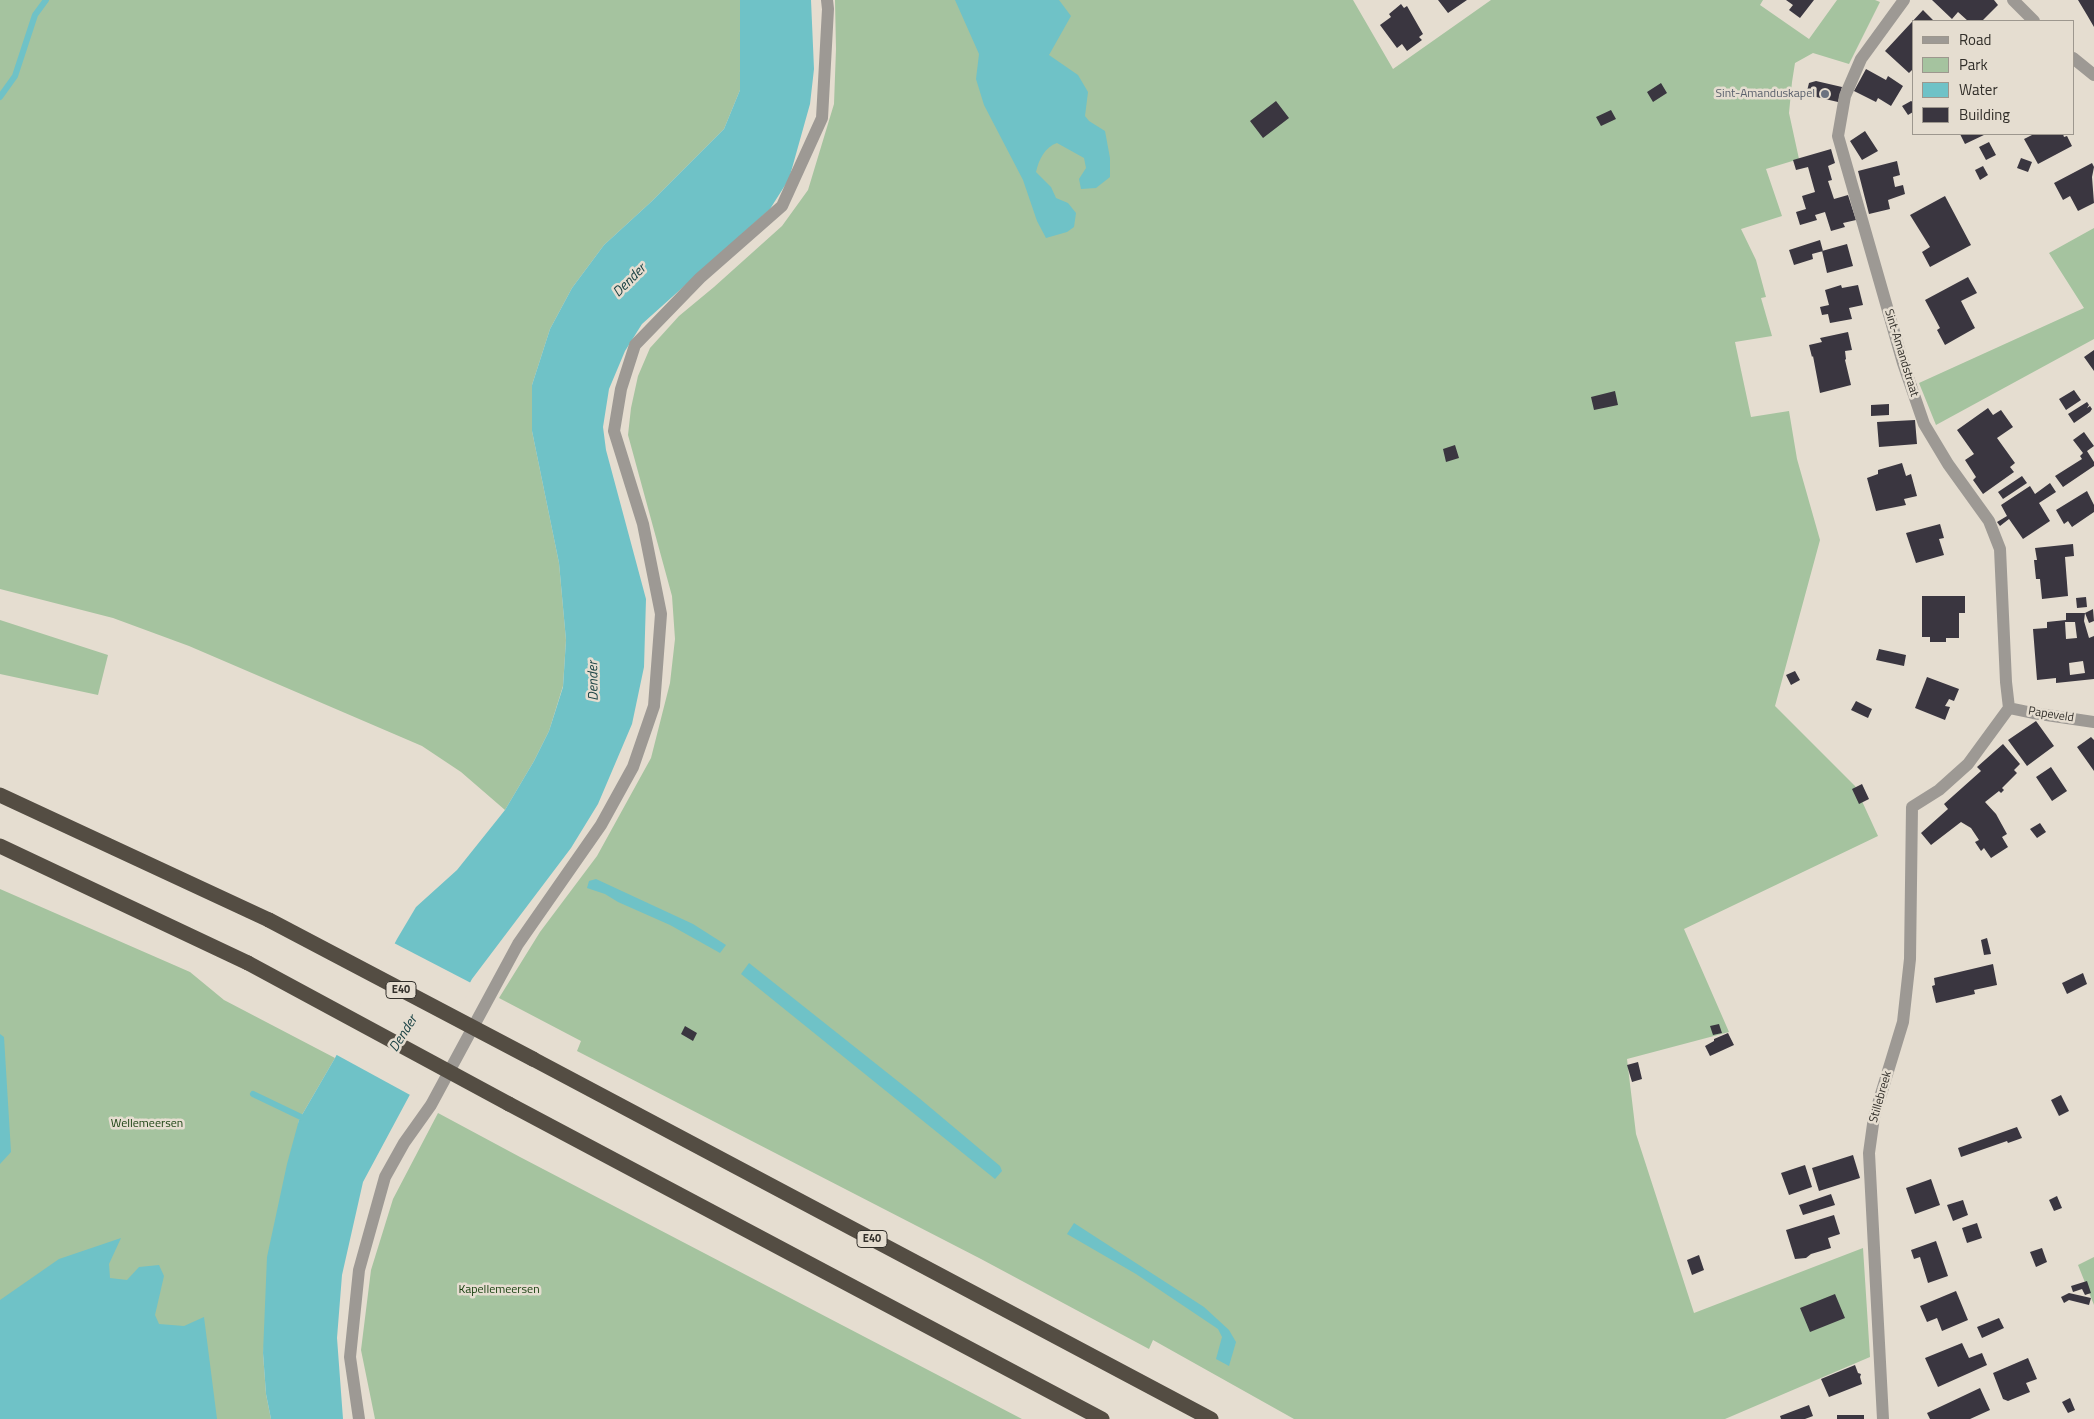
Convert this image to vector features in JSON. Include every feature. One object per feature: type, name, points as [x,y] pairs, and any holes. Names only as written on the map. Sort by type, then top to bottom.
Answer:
[{"type":"highway","name":"E40","points":[[0,795],[270,920],[1211,1419]]},
{"type":"highway","points":[[0,846],[248,963],[1102,1419]]},
{"type":"street","points":[[359,1419],[350,1357],[359,1270],[385,1176],[404,1142],[431,1105],[518,944],[601,824],[633,767],[654,706],[661,614],[643,524],[614,432],[621,389],[636,345],[700,278],[782,206],[822,118],[827,0]]},
{"type":"street","name":"Sint-Amandstraat","points":[[1904,0],[1861,59],[1845,96],[1838,136],[1903,363],[1924,424],[1948,464],[1989,521],[2000,549],[2006,682],[2009,708]]},
{"type":"street","points":[[2013,0],[2033,20]]},
{"type":"street","points":[[2074,59],[2094,75]]},
{"type":"street","name":"Papeveld","points":[[2009,708],[2094,722]]},
{"type":"street","name":"Stillebreek","points":[[1883,1419],[1869,1153],[1874,1117],[1904,1013],[1910,959],[1912,807],[1939,790],[1968,764],[2009,708]]},
{"type":"green space","points":[[0,0],[740,0],[740,90],[724,129],[652,201],[604,245],[572,288],[550,329],[532,385],[532,431],[559,563],[566,640],[563,686],[549,731],[505,810],[461,772],[422,746],[189,646],[113,618],[0,589]]},
{"type":"green space","points":[[835,0],[1353,0],[1393,69],[1491,0],[1763,0],[1760,5],[1809,39],[1837,0],[1875,0],[1880,2],[1849,64],[1813,53],[1795,63],[1789,113],[1799,159],[1766,169],[1782,216],[1741,229],[1756,260],[1766,297],[1761,298],[1772,336],[1735,342],[1751,417],[1789,411],[1797,459],[1820,540],[1775,706],[1855,786],[1878,836],[1684,929],[1729,1032],[1627,1059],[1636,1134],[1694,1313],[1863,1248],[1870,1357],[1725,1419],[1294,1419],[1153,1340],[1149,1349],[981,1259],[577,1051],[581,1041],[499,998],[540,932],[597,856],[651,758],[670,683],[675,639],[672,596],[628,435],[631,408],[638,376],[650,348],[679,316],[782,226],[808,190],[834,104]]},
{"type":"green space","points":[[2094,228],[2094,339],[1936,425],[1919,383],[2084,308],[2049,253]]},
{"type":"green space","points":[[0,620],[108,655],[98,695],[0,674]]},
{"type":"green space","name":"Wellemeersen","points":[[0,889],[190,972],[224,1000],[335,1058],[299,1120],[263,1353],[266,1394],[271,1419],[0,1419]]},
{"type":"green space","name":"Kapellemeersen","points":[[438,1113],[1022,1419],[375,1419],[361,1350],[371,1270],[393,1199]]},
{"type":"green space","points":[[2094,1257],[2094,1305],[2078,1265]]},
{"type":"water","name":"Dender","points":[[740,0],[811,0],[814,69],[810,104],[789,179],[770,209],[642,324],[625,351],[609,389],[603,427],[606,450],[646,599],[644,667],[632,724],[598,804],[571,848],[472,979],[363,1182],[342,1275],[337,1338],[343,1419],[271,1419],[266,1394],[263,1353],[267,1257],[287,1164],[299,1120],[335,1058],[397,939],[416,907],[457,870],[505,810],[549,731],[563,687],[566,640],[559,563],[532,431],[532,385],[550,329],[572,288],[604,245],[652,201],[724,129],[740,90]]},
{"type":"water","points":[[955,0],[1059,0],[1071,16],[1049,55],[1078,75],[1088,92],[1085,116],[1089,121],[1105,131],[1110,158],[1110,177],[1096,188],[1081,189],[1079,179],[1086,168],[1084,158],[1057,143],[1049,147],[1041,158],[1036,172],[1051,187],[1056,198],[1068,203],[1076,213],[1074,227],[1067,232],[1046,238],[1037,221],[1023,180],[984,105],[976,79],[979,54]]},
{"type":"water","points":[[596,879],[693,924],[726,945],[720,953],[670,925],[618,902],[605,894],[587,888],[589,881]]},
{"type":"water","points":[[749,963],[919,1098],[1000,1166],[1002,1171],[995,1179],[741,974]]},
{"type":"water","points":[[0,1034],[4,1037],[11,1152],[0,1164]]},
{"type":"water","points":[[1074,1223],[1204,1307],[1229,1330],[1236,1342],[1229,1366],[1216,1359],[1222,1337],[1218,1329],[1136,1274],[1067,1234]]},
{"type":"water","points":[[121,1238],[109,1264],[110,1278],[127,1280],[139,1267],[159,1265],[164,1276],[155,1315],[159,1324],[184,1326],[204,1317],[217,1419],[0,1419],[0,1300],[59,1259]]},
{"type":"pier","points":[[392,942],[473,984],[412,1096],[335,1054]]},
{"type":"building","points":[[1438,0],[1467,0],[1448,13]]},
{"type":"building","points":[[1786,0],[1814,0],[1800,18],[1789,10],[1793,5]]},
{"type":"building","points":[[1932,0],[1994,0],[1998,5],[1983,20],[1967,20],[1958,12],[1952,19]]},
{"type":"building","points":[[2078,0],[2094,0],[2094,27],[2087,15]]},
{"type":"building","points":[[1401,4],[1404,8],[1407,6],[1423,34],[1419,37],[1422,40],[1407,51],[1402,44],[1397,48],[1380,25],[1391,17],[1389,14]]},
{"type":"building","points":[[1923,10],[1933,20],[1914,20]]},
{"type":"building","points":[[1912,22],[1912,70],[1909,73],[1885,51]]},
{"type":"building","points":[[1866,69],[1886,80],[1888,76],[1903,86],[1891,106],[1878,98],[1876,102],[1854,91]]},
{"type":"building","name":"Sint-Amanduskapel","points":[[1816,81],[1842,87],[1838,102],[1812,96],[1807,91],[1809,83]]},
{"type":"building","points":[[1661,83],[1667,93],[1653,102],[1647,92]]},
{"type":"building","points":[[1276,101],[1289,118],[1263,138],[1250,121]]},
{"type":"building","points":[[1912,102],[1912,113],[1908,115],[1902,106]]},
{"type":"building","points":[[1611,110],[1616,119],[1601,126],[1596,117]]},
{"type":"building","points":[[1865,131],[1878,151],[1862,160],[1850,141]]},
{"type":"building","points":[[1960,135],[1984,135],[1965,144]]},
{"type":"building","points":[[2032,135],[2063,135],[2064,137],[2067,136],[2072,146],[2038,164],[2024,139]]},
{"type":"building","points":[[1989,142],[1996,155],[1986,160],[1979,147]]},
{"type":"building","points":[[1831,149],[1835,163],[1828,166],[1832,180],[1828,181],[1834,199],[1848,195],[1856,220],[1843,223],[1845,227],[1831,231],[1825,212],[1815,215],[1817,220],[1800,225],[1796,212],[1806,209],[1802,196],[1815,192],[1808,167],[1796,170],[1793,160]]},
{"type":"building","points":[[2021,158],[2032,162],[2028,172],[2017,168]]},
{"type":"building","points":[[1897,161],[1900,175],[1893,177],[1895,187],[1903,185],[1905,194],[1888,200],[1890,209],[1869,214],[1858,171]]},
{"type":"building","points":[[2092,163],[2094,167],[2092,177],[2094,203],[2078,211],[2070,196],[2063,200],[2054,183]]},
{"type":"building","points":[[1983,166],[1988,175],[1980,180],[1975,170]]},
{"type":"building","points":[[1945,196],[1971,245],[1930,267],[1922,252],[1930,247],[1910,215]]},
{"type":"building","points":[[1820,240],[1823,251],[1812,254],[1813,259],[1794,265],[1789,250]]},
{"type":"building","points":[[1847,244],[1853,266],[1827,273],[1822,251]]},
{"type":"building","points":[[1968,277],[1977,293],[1961,301],[1975,328],[1945,345],[1937,330],[1940,328],[1925,300]]},
{"type":"building","points":[[1841,285],[1842,288],[1858,285],[1863,305],[1849,308],[1852,319],[1830,323],[1828,314],[1822,315],[1820,307],[1829,305],[1825,290]]},
{"type":"building","points":[[1848,332],[1852,350],[1845,351],[1845,360],[1851,385],[1820,393],[1809,345],[1822,342],[1820,338]]},
{"type":"building","points":[[2094,350],[2094,371],[2084,357]]},
{"type":"building","points":[[2074,390],[2081,400],[2066,410],[2059,399]]},
{"type":"building","points":[[1615,391],[1618,405],[1594,410],[1591,397]]},
{"type":"building","points":[[2087,402],[2089,405],[2087,408],[2090,406],[2092,409],[2074,423],[2068,414]]},
{"type":"building","points":[[1889,404],[1889,415],[1871,416],[1871,405]]},
{"type":"building","points":[[1988,408],[1993,415],[2001,410],[2013,427],[1997,438],[2015,463],[2010,467],[2014,472],[1983,494],[1973,480],[1976,477],[1965,460],[1974,454],[1957,430]]},
{"type":"building","points":[[1915,420],[1917,444],[1879,447],[1877,422]]},
{"type":"building","points":[[2084,432],[2094,446],[2087,451],[2094,462],[2094,466],[2063,487],[2055,476],[2082,459],[2080,456],[2083,453],[2073,440]]},
{"type":"building","points":[[1455,445],[1459,458],[1446,462],[1443,449]]},
{"type":"building","points":[[1902,463],[1906,476],[1911,474],[1917,496],[1904,499],[1906,505],[1876,511],[1867,478],[1878,474],[1878,470]]},
{"type":"building","points":[[2022,476],[2027,483],[2003,499],[1998,492]]},
{"type":"building","points":[[2050,483],[2056,492],[2039,503],[2050,521],[2023,539],[2009,519],[2000,526],[1997,522],[2007,516],[2001,505],[2030,486],[2035,494]]},
{"type":"building","points":[[2087,491],[2094,505],[2094,512],[2072,527],[2068,521],[2064,524],[2056,510]]},
{"type":"building","points":[[1940,524],[1944,538],[1939,539],[1944,555],[1916,563],[1906,533]]},
{"type":"building","points":[[2073,544],[2074,556],[2065,557],[2068,596],[2042,599],[2040,579],[2036,579],[2034,560],[2037,560],[2035,548]]},
{"type":"building","points":[[1922,596],[1965,596],[1965,613],[1959,613],[1959,638],[1946,638],[1946,642],[1930,642],[1930,637],[1922,637]]},
{"type":"building","points":[[2086,597],[2087,607],[2077,608],[2076,598]]},
{"type":"building","points":[[2093,609],[2094,621],[2089,623],[2085,613]]},
{"type":"building","points":[[2066,613],[2085,613],[2084,621],[2089,638],[2094,636],[2094,679],[2056,683],[2056,678],[2037,680],[2033,629],[2047,628],[2047,622],[2066,620]],"holes":[[[2065,622],[2075,622],[2077,638],[2066,639]],[[2083,661],[2085,673],[2070,675],[2069,663]]]},
{"type":"building","points":[[1879,649],[1906,655],[1904,666],[1876,660]]},
{"type":"building","points":[[1795,671],[1800,680],[1791,685],[1786,675]]},
{"type":"building","points":[[1927,677],[1959,689],[1954,701],[1949,699],[1945,706],[1950,707],[1945,720],[1915,708]]},
{"type":"building","points":[[1856,701],[1872,709],[1868,718],[1851,710]]},
{"type":"building","points":[[2036,721],[2054,746],[2027,766],[2008,740]]},
{"type":"building","points":[[2091,737],[2094,740],[2094,771],[2077,747]]},
{"type":"building","points":[[2003,744],[2020,764],[2014,770],[2017,773],[2002,788],[2004,790],[2001,793],[1999,791],[1985,802],[1996,814],[2007,834],[2002,837],[2008,847],[1991,858],[1984,848],[1981,851],[1975,842],[1979,840],[1971,828],[1961,822],[1931,845],[1921,833],[1948,809],[1944,804],[1981,771],[1977,767]]},
{"type":"building","points":[[2051,767],[2067,791],[2052,801],[2036,777]]},
{"type":"building","points":[[1862,784],[1869,799],[1859,804],[1852,789]]},
{"type":"building","points":[[2040,823],[2046,832],[2037,838],[2030,829]]},
{"type":"building","points":[[1987,938],[1991,954],[1984,955],[1981,940]]},
{"type":"building","points":[[1993,964],[1997,985],[1974,990],[1975,994],[1936,1003],[1932,986],[1935,985],[1934,978]]},
{"type":"building","points":[[2083,973],[2087,984],[2067,994],[2062,983]]},
{"type":"building","points":[[1719,1024],[1722,1033],[1713,1035],[1710,1026]]},
{"type":"building","points":[[685,1026],[697,1033],[693,1041],[681,1034]]},
{"type":"building","points":[[1728,1033],[1734,1045],[1710,1056],[1705,1046],[1714,1041],[1714,1039]]},
{"type":"building","points":[[1638,1062],[1642,1079],[1632,1082],[1627,1065]]},
{"type":"building","points":[[2061,1095],[2069,1111],[2059,1116],[2051,1100]]},
{"type":"building","points":[[2017,1127],[2022,1138],[2008,1143],[2007,1141],[1961,1157],[1958,1148]]},
{"type":"building","points":[[1853,1155],[1860,1178],[1819,1191],[1812,1168]]},
{"type":"building","points":[[1805,1165],[1812,1187],[1789,1195],[1781,1173]]},
{"type":"building","points":[[1931,1179],[1940,1205],[1915,1214],[1906,1188]]},
{"type":"building","points":[[1831,1194],[1835,1205],[1803,1215],[1799,1205]]},
{"type":"building","points":[[2057,1196],[2062,1208],[2054,1211],[2049,1200]]},
{"type":"building","points":[[1963,1200],[1968,1215],[1953,1221],[1947,1205]]},
{"type":"building","points":[[1834,1215],[1840,1234],[1828,1238],[1831,1248],[1811,1254],[1806,1258],[1795,1259],[1786,1230]]},
{"type":"building","points":[[1977,1223],[1982,1238],[1967,1243],[1962,1228]]},
{"type":"building","points":[[1936,1241],[1948,1276],[1928,1283],[1920,1257],[1914,1259],[1911,1250]]},
{"type":"building","points":[[2042,1248],[2047,1262],[2036,1267],[2030,1252]]},
{"type":"building","points":[[1699,1255],[1704,1270],[1692,1275],[1687,1260]]},
{"type":"building","points":[[2087,1281],[2091,1293],[2085,1295],[2082,1289],[2073,1292],[2071,1286]]},
{"type":"building","points":[[1956,1291],[1968,1320],[1942,1331],[1937,1318],[1927,1322],[1920,1306]]},
{"type":"building","points":[[2069,1293],[2091,1298],[2089,1305],[2069,1300],[2064,1303],[2061,1297]]},
{"type":"building","points":[[1835,1294],[1845,1318],[1810,1332],[1800,1308]]},
{"type":"building","points":[[1999,1318],[2004,1328],[1982,1338],[1977,1327]]},
{"type":"building","points":[[1962,1343],[1969,1358],[1982,1353],[1987,1365],[1938,1387],[1925,1358]]},
{"type":"building","points":[[2028,1358],[2037,1379],[2026,1383],[2030,1392],[2008,1401],[2003,1399],[1993,1373]]},
{"type":"building","points":[[1855,1365],[1858,1373],[1861,1374],[1862,1384],[1829,1397],[1821,1379]]},
{"type":"building","points":[[1980,1388],[1990,1410],[1970,1419],[1930,1419],[1927,1413]]},
{"type":"building","points":[[2070,1398],[2075,1410],[2068,1413],[2062,1402]]},
{"type":"building","points":[[1809,1405],[1813,1416],[1805,1419],[1781,1419],[1780,1416]]},
{"type":"building","points":[[1837,1415],[1864,1415],[1864,1419],[1837,1419]]},
{"type":"waterway","points":[[0,97],[15,76],[35,15],[46,0]]},
{"type":"waterway","points":[[253,1094],[301,1117]]},
{"type":"place","name":"Sint-Amanduskapel","points":[[1825,94]]}]
